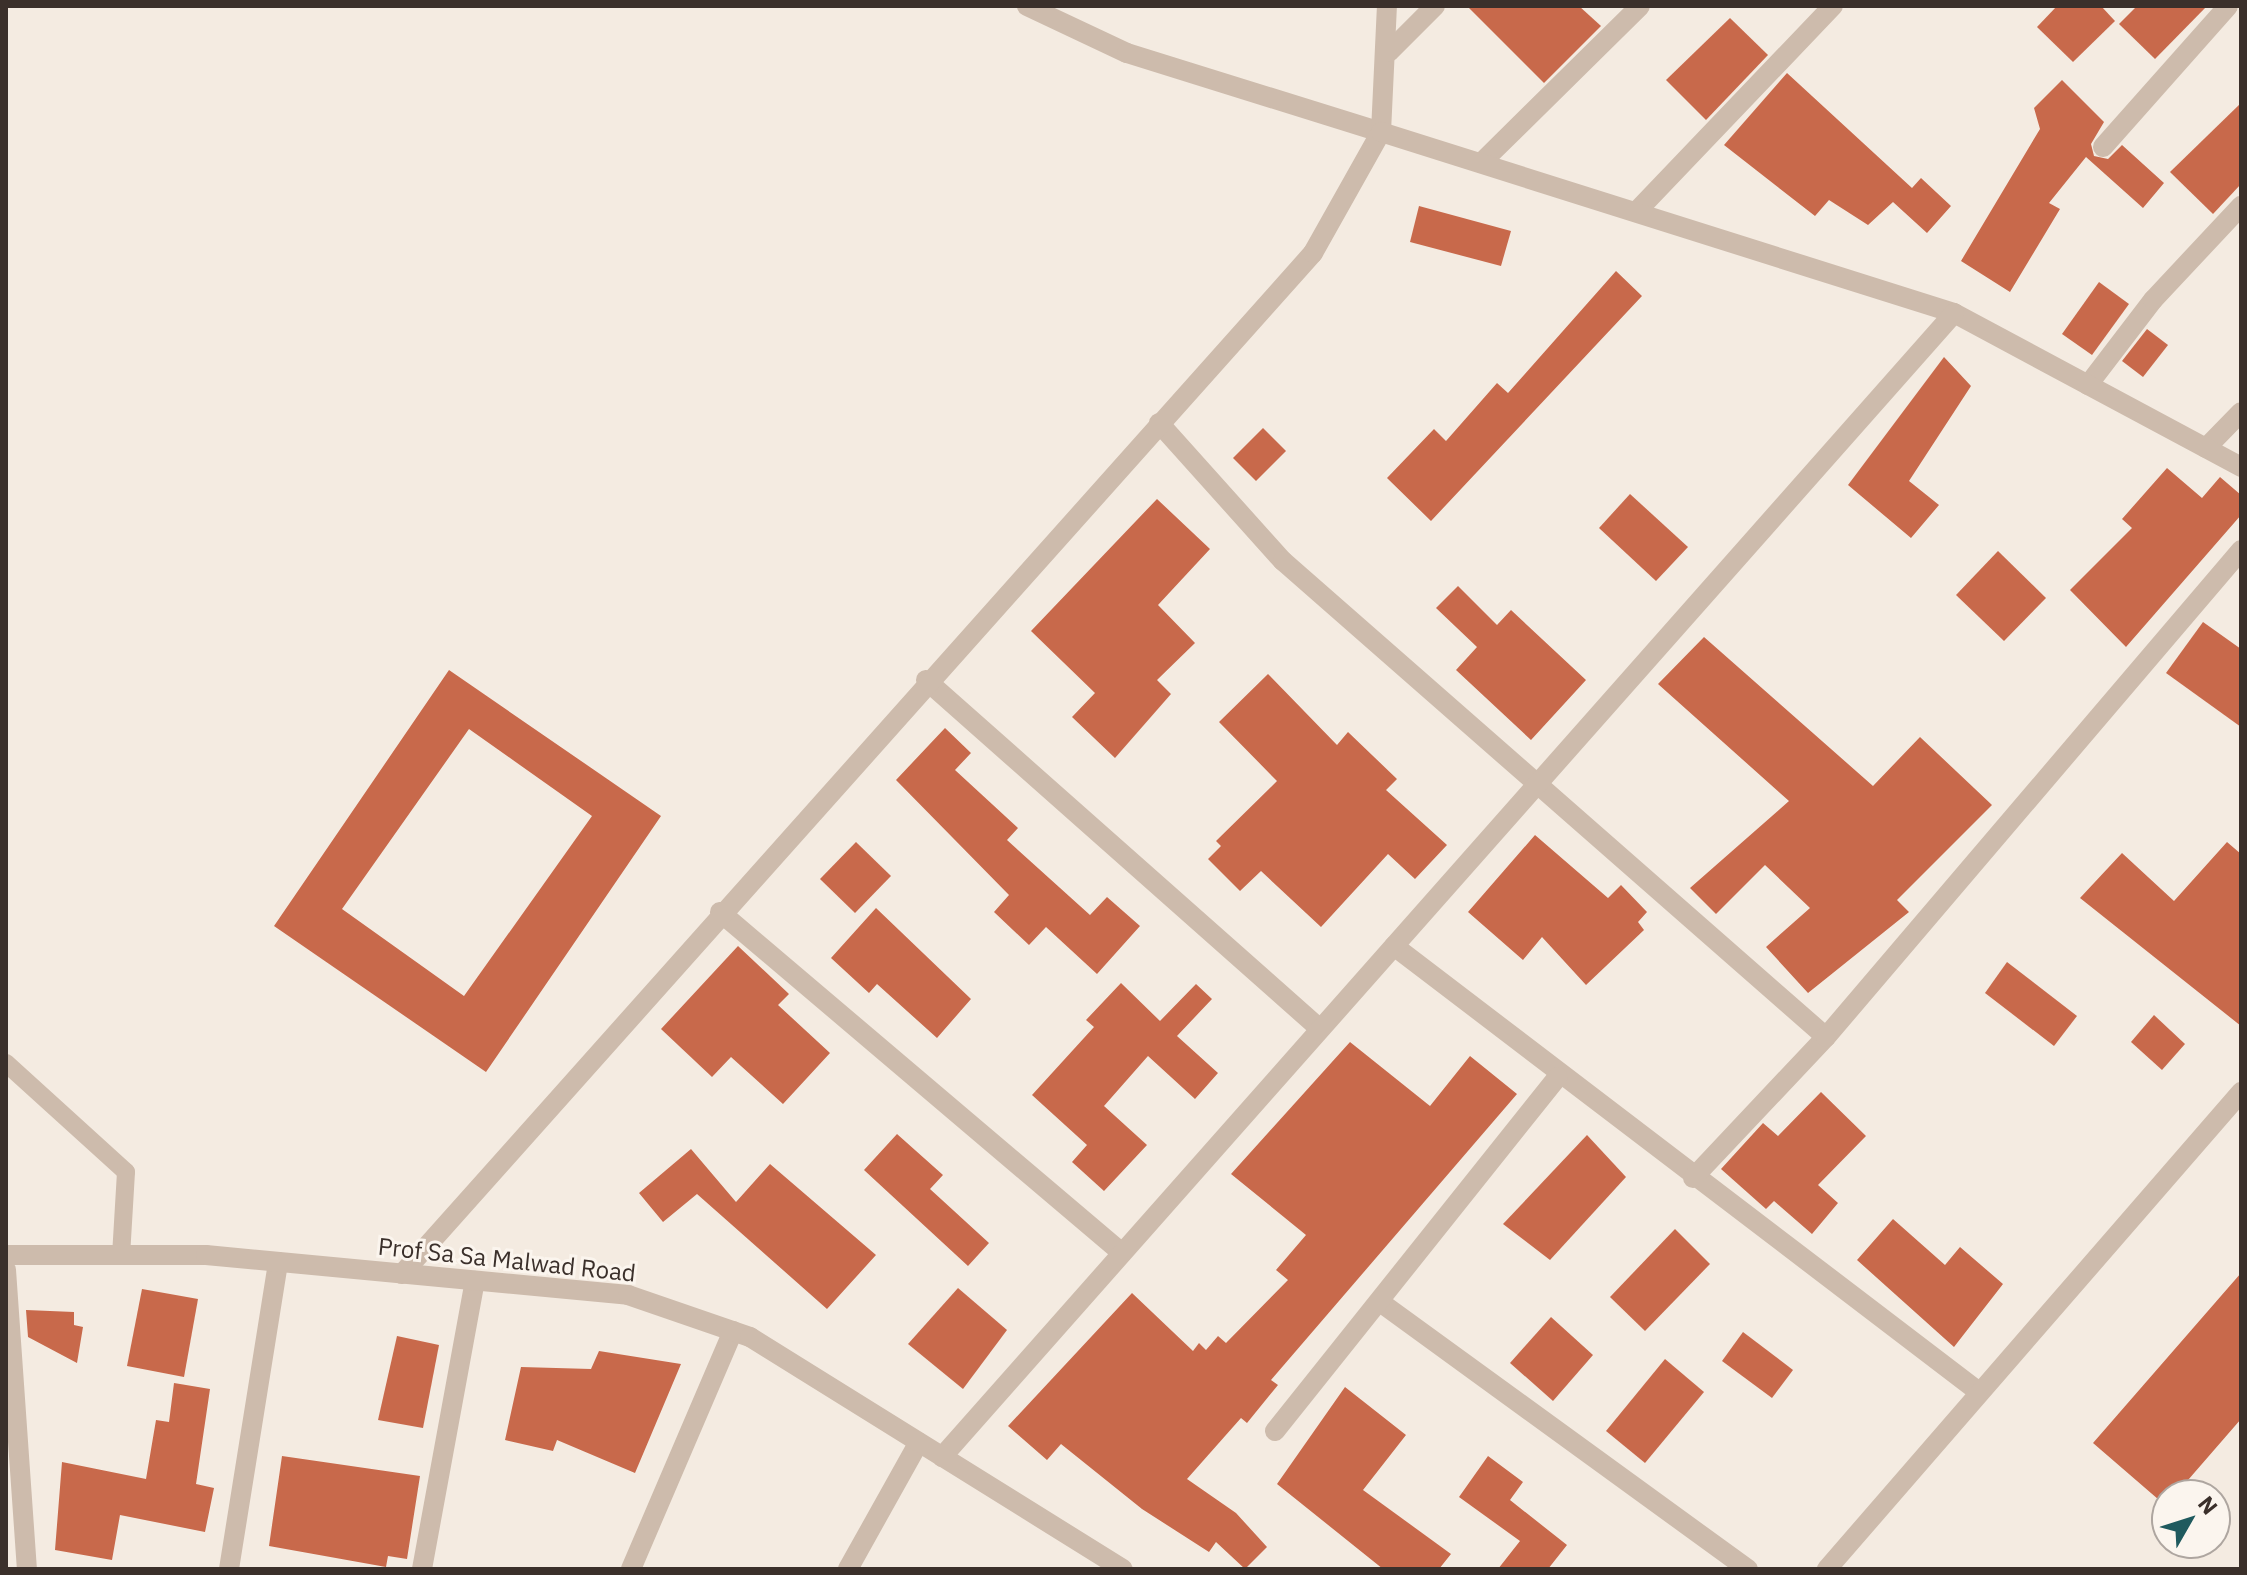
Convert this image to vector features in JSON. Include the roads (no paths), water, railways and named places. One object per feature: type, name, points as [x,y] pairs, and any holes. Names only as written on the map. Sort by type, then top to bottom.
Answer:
[{"type":"street","points":[[1027,6],[1127,53],[1954,313],[2241,467]]},
{"type":"street","points":[[402,1274],[926,680],[1313,253],[1381,132],[1389,52],[1387,6]]},
{"type":"street","points":[[1389,52],[1435,6]]},
{"type":"street","points":[[1481,163],[1640,6]]},
{"type":"street","points":[[1636,212],[1833,6]]},
{"type":"street","points":[[2103,147],[2228,6]]},
{"type":"street","points":[[2088,385],[2153,300],[2241,206]]},
{"type":"street","points":[[942,1457],[1954,313]]},
{"type":"street","points":[[2206,448],[2241,412]]},
{"type":"street","points":[[1159,423],[1283,561],[1535,786],[1826,1037]]},
{"type":"street","points":[[1693,1178],[1826,1037],[2241,550]]},
{"type":"street","points":[[926,680],[1320,1029]]},
{"type":"street","points":[[720,912],[1122,1253]]},
{"type":"street","points":[[1394,946],[1558,1077],[1979,1392]]},
{"type":"street","points":[[1275,1431],[1558,1077]]},
{"type":"street","points":[[1827,1569],[2241,1092]]},
{"type":"street","name":"Prof Sa Sa Malwad Road","points":[[6,1255],[121,1255],[278,1262],[628,1295],[733,1331],[1123,1569]]},
{"type":"street","points":[[229,1569],[278,1262]]},
{"type":"street","points":[[6,1270],[14,1499],[27,1569]]},
{"type":"street","points":[[422,1569],[475,1281]]},
{"type":"street","points":[[1380,1302],[1748,1569]]},
{"type":"street","points":[[631,1569],[733,1331]]},
{"type":"street","points":[[848,1569],[919,1442]]},
{"type":"lane","points":[[6,1063],[126,1172],[121,1255]]}]
